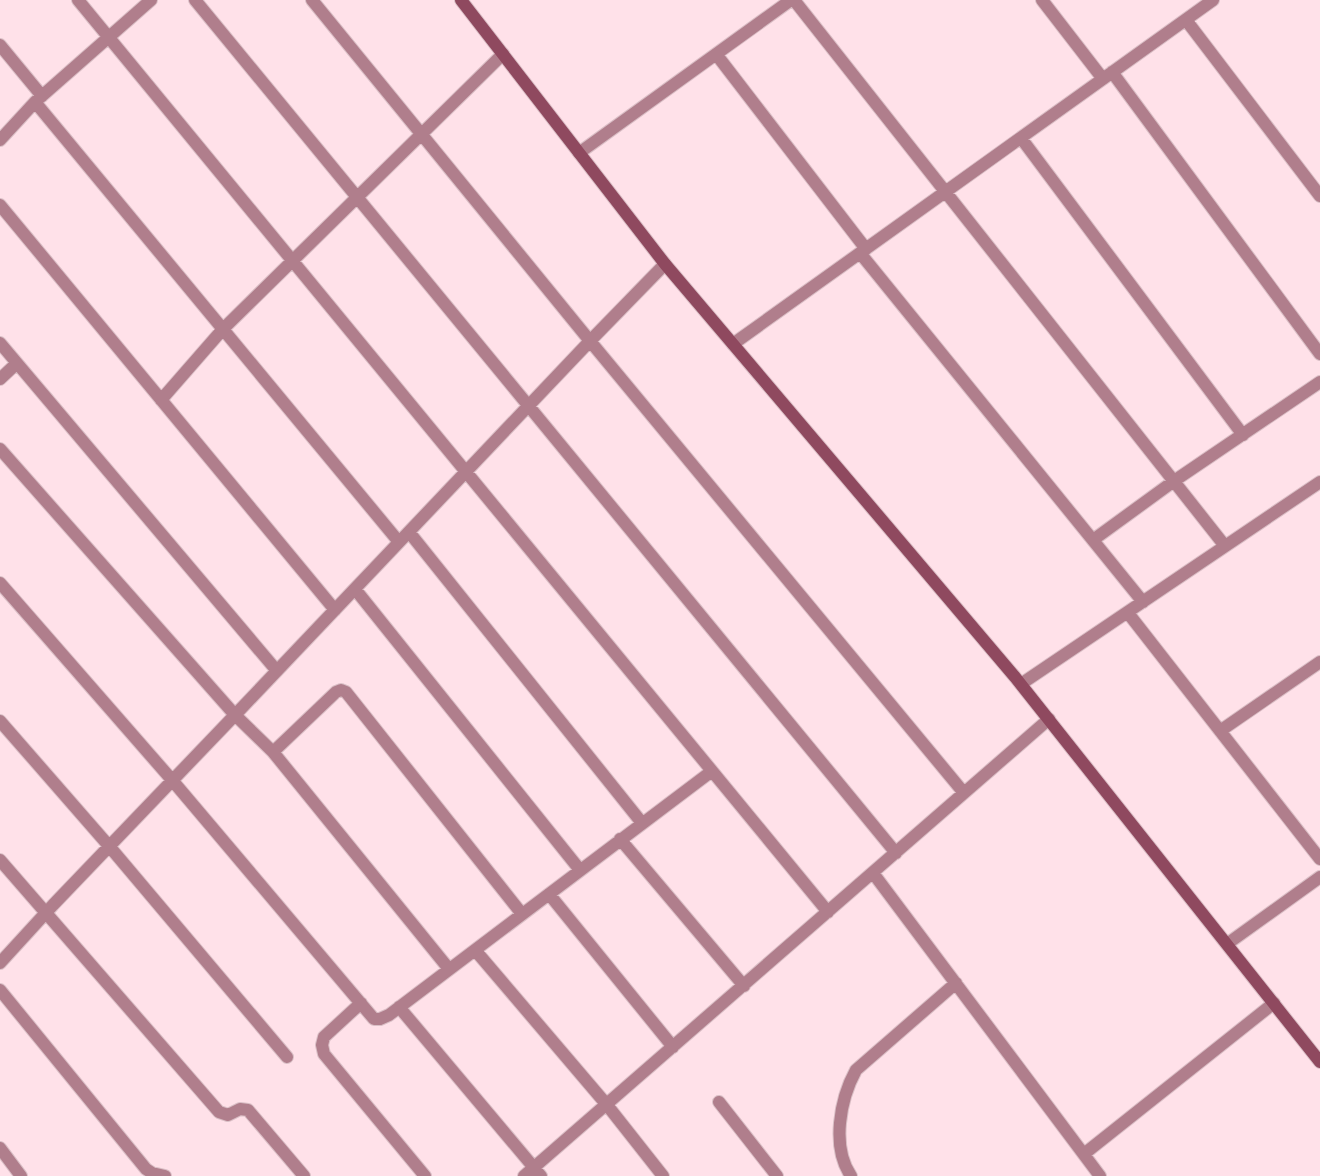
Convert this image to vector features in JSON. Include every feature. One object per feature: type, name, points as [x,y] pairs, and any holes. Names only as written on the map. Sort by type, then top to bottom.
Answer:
[{"type":"street","points":[[78,0],[828,912]]},
{"type":"street","points":[[0,140],[39,99],[151,0]]},
{"type":"street","points":[[195,0],[896,853]]},
{"type":"street","points":[[312,0],[590,341],[964,793]]},
{"type":"street","points":[[461,0],[664,264],[1021,684],[1319,1059]]},
{"type":"street","points":[[579,153],[792,0],[1225,546]]},
{"type":"street","points":[[1042,0],[1108,76],[1320,354]]},
{"type":"street","points":[[733,344],[1213,0]]},
{"type":"street","points":[[1186,20],[1320,196]]},
{"type":"street","points":[[0,44],[39,99],[223,329],[399,542]]},
{"type":"street","points":[[161,400],[223,329],[503,54]]},
{"type":"street","points":[[716,54],[863,251],[1143,602]]},
{"type":"street","points":[[1021,138],[1243,435]]},
{"type":"street","points":[[0,205],[335,610]]},
{"type":"street","points":[[0,963],[109,846],[236,715],[664,264]]},
{"type":"street","points":[[0,344],[277,672]]},
{"type":"street","points":[[0,379],[16,364]]},
{"type":"street","points":[[1093,540],[1174,481],[1320,382]]},
{"type":"street","points":[[0,449],[236,715],[273,752],[449,969]]},
{"type":"street","points":[[1021,684],[1320,482]]},
{"type":"street","points":[[409,532],[642,823]]},
{"type":"street","points":[[0,583],[172,780],[374,1019],[380,1019],[399,1007],[712,771]]},
{"type":"street","points":[[355,589],[580,870]]},
{"type":"street","points":[[1128,612],[1320,859]]},
{"type":"street","points":[[1220,731],[1320,662]]},
{"type":"street","points":[[273,752],[336,692],[341,690],[346,692],[522,914]]},
{"type":"street","points":[[524,1176],[538,1172],[607,1105],[1049,719]]},
{"type":"street","points":[[0,721],[109,846],[287,1057]]},
{"type":"street","points":[[620,839],[744,986]]},
{"type":"street","points":[[0,860],[219,1112],[228,1115],[240,1109],[248,1110],[304,1176]]},
{"type":"street","points":[[873,873],[1100,1176]]},
{"type":"street","points":[[1227,944],[1320,877]]},
{"type":"street","points":[[549,894],[673,1047]]},
{"type":"street","points":[[475,950],[607,1105],[663,1176]]},
{"type":"street","points":[[851,1176],[841,1157],[839,1142],[843,1106],[848,1084],[856,1070],[956,983]]},
{"type":"street","points":[[0,990],[146,1169],[152,1173],[165,1176]]},
{"type":"street","points":[[361,1003],[324,1037],[322,1045],[324,1054],[425,1176]]},
{"type":"street","points":[[1084,1154],[1274,1003]]},
{"type":"street","points":[[399,1007],[538,1172]]},
{"type":"street","points":[[718,1102],[776,1176]]},
{"type":"street","points":[[0,1148],[21,1176]]}]
